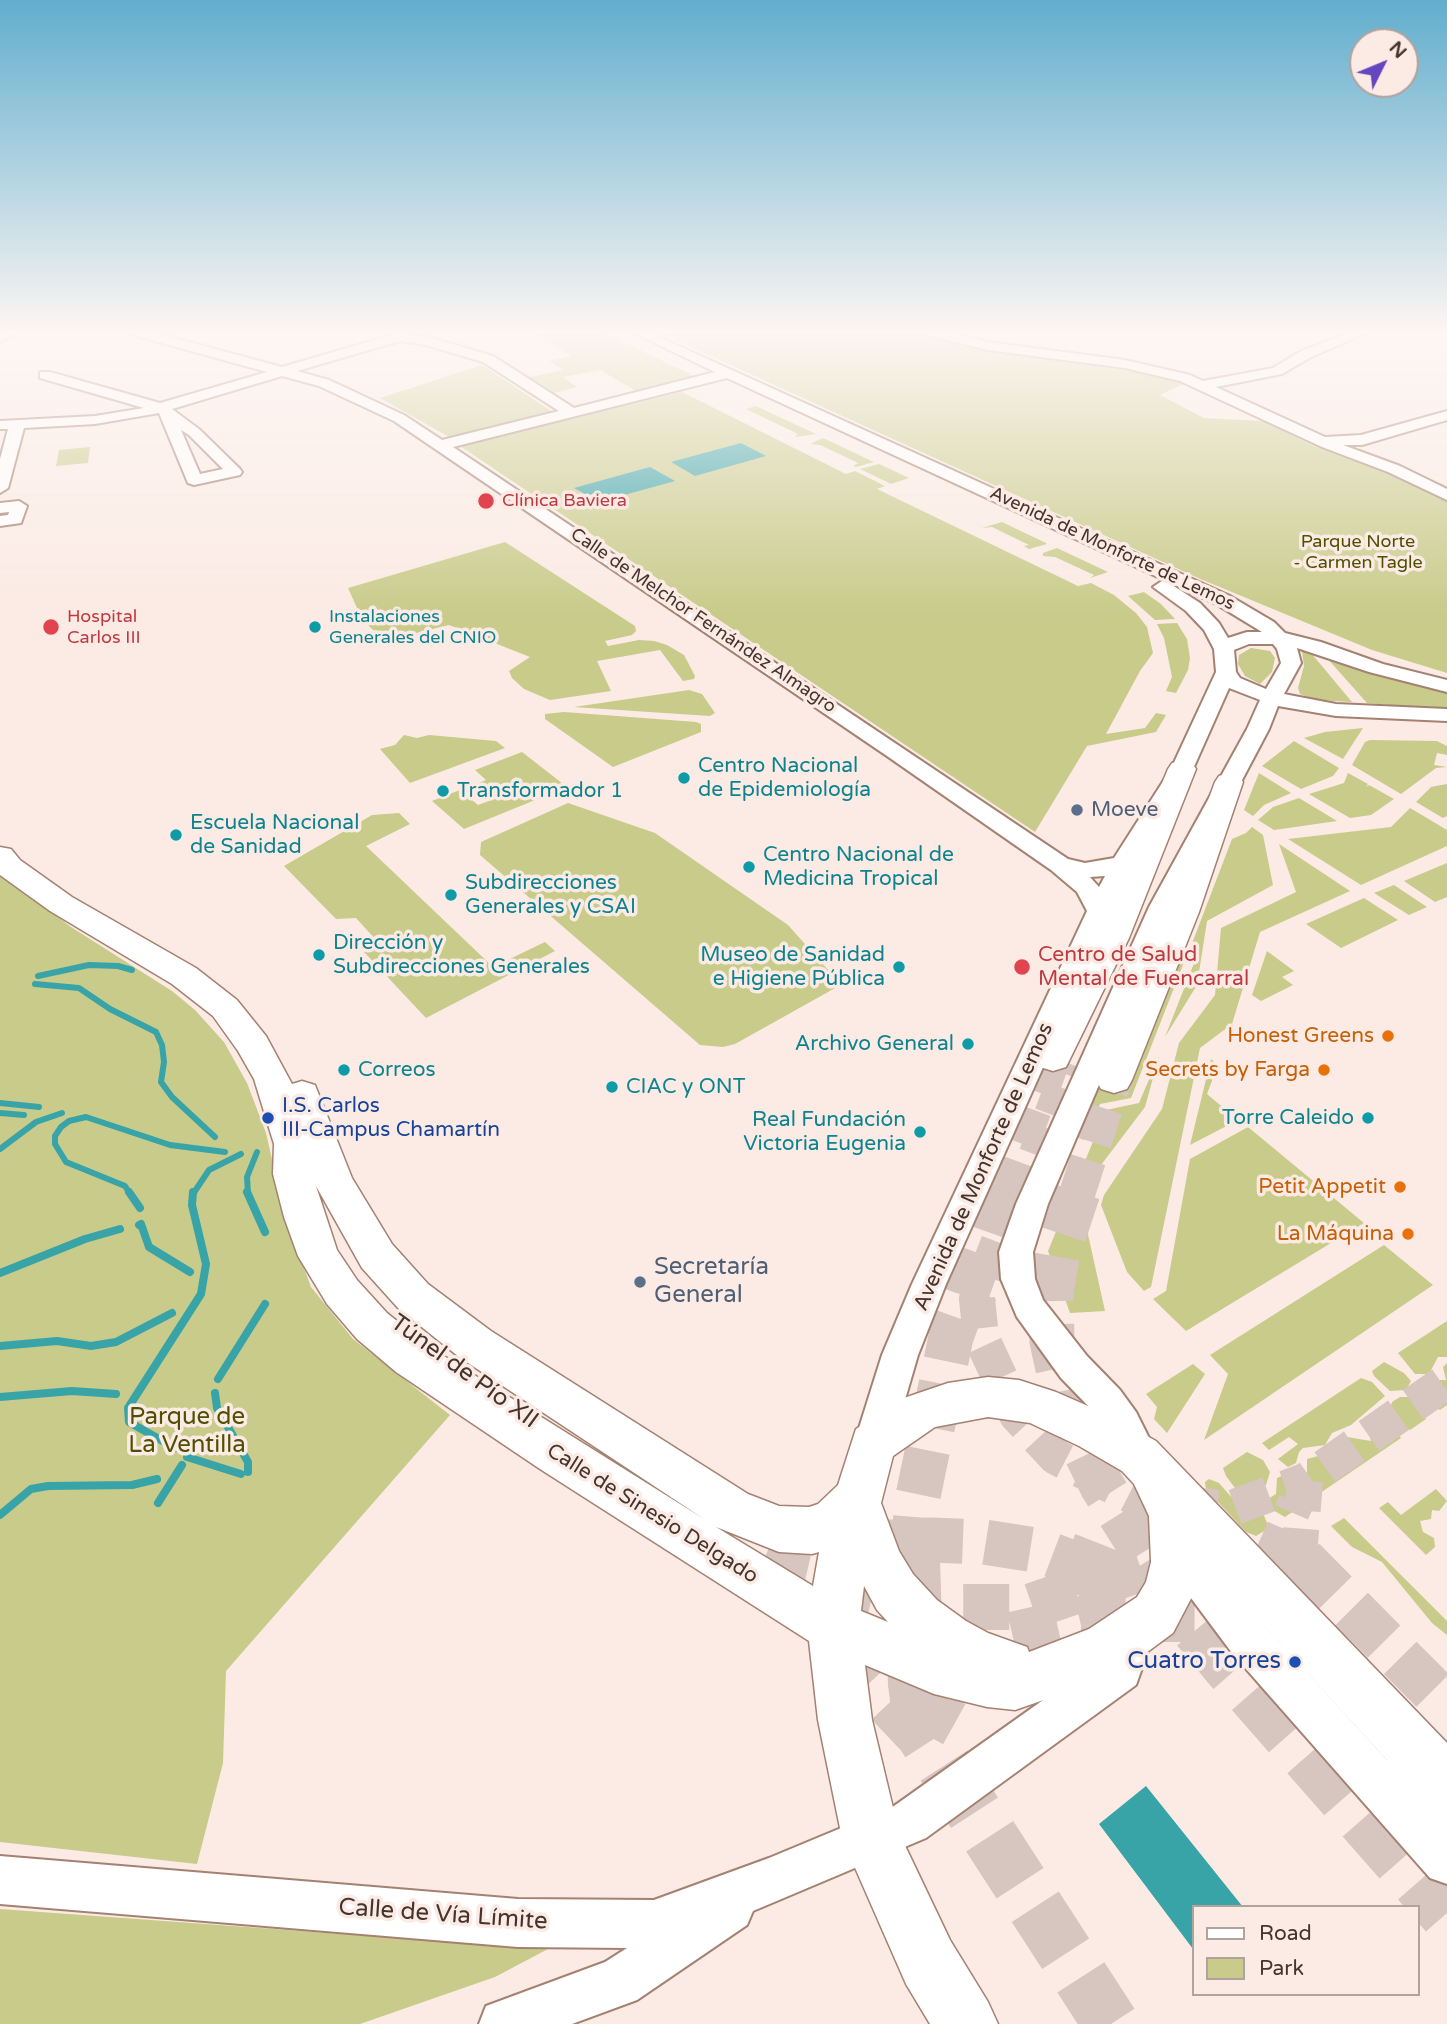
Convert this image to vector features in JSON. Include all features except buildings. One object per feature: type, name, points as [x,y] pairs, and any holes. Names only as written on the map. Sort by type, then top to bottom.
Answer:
[{"type":"main road","points":[[1060,1061],[1106,924],[1182,769]]},
{"type":"main road","points":[[1114,1080],[1183,912],[1229,782]]},
{"type":"main road","name":"Calle de Sinesio Delgado","points":[[0,828],[27,860],[48,877],[206,968],[246,1001],[278,1044],[296,1079],[305,1141],[296,1185],[304,1217],[319,1256],[342,1292],[372,1326],[412,1359],[771,1590],[833,1626],[934,1667],[986,1680],[1015,1683],[1049,1671]]},
{"type":"main road","name":"Calle de Sinesio Delgado","points":[[0,856],[9,867],[61,904],[184,976],[225,1008],[253,1045],[305,1141],[333,1181],[377,1256],[413,1296],[475,1344],[731,1510],[779,1529],[812,1531],[835,1520],[856,1500]]},
{"type":"main road","name":"Túnel de Pío XII","points":[[305,1141],[334,1251],[375,1307],[439,1360],[573,1437]]},
{"type":"main road","points":[[873,1444],[920,1412],[948,1403],[988,1397],[1040,1406],[1145,1463],[1222,1574],[1447,1784]]},
{"type":"main road","name":"Avenida de Monforte de Lemos","points":[[833,1626],[841,1563],[873,1444]]},
{"type":"main road","points":[[856,1500],[878,1563],[895,1592],[919,1618],[947,1640],[979,1657],[1013,1668],[1049,1671],[1079,1662],[1145,1623],[1169,1591],[1176,1562],[1173,1515],[1145,1463]]},
{"type":"main road","points":[[833,1626],[845,1720],[871,1838],[928,1962],[966,2024]]},
{"type":"street","points":[[0,488],[17,426]]},
{"type":"street","points":[[172,426],[194,480],[233,472],[187,426]]},
{"type":"street","name":"Calle de Melchor Fernández Almagro","points":[[411,426],[895,751],[1059,865],[1087,888],[1106,924]]},
{"type":"street","points":[[442,445],[517,426]]},
{"type":"street","name":"Avenida de Monforte de Lemos","points":[[828,426],[1154,582],[1203,617],[1224,649],[1226,672],[1182,769],[1125,863],[1106,924],[929,1284],[900,1354],[873,1444]]},
{"type":"street","name":"Avenida de Monforte de Lemos","points":[[835,426],[1223,600],[1251,615],[1281,638]]},
{"type":"street","points":[[1290,426],[1327,444],[1394,469],[1447,495]]},
{"type":"street","points":[[1327,444],[1332,440],[1362,440],[1408,426]]},
{"type":"street","points":[[1344,450],[1362,447],[1362,440]]},
{"type":"street","points":[[1362,440],[1394,469]]},
{"type":"street","points":[[0,508],[19,506],[15,519],[0,521]]},
{"type":"street","points":[[1224,649],[1229,644],[1247,638],[1281,638],[1314,646],[1397,674],[1447,685]]},
{"type":"street","points":[[1145,1463],[1107,1401],[1074,1367],[1029,1307],[1018,1279],[1016,1252],[1032,1204],[1161,907],[1260,725],[1271,698],[1289,672],[1290,654],[1281,638]]},
{"type":"street","points":[[1226,672],[1241,686],[1271,698],[1319,709],[1447,715]]},
{"type":"street","points":[[1363,712],[1447,722]]},
{"type":"street","name":"Calle de Melchor Fernández Almagro","points":[[1059,865],[1085,870],[1105,869],[1125,863]]},
{"type":"street","points":[[1174,1530],[1222,1574],[1280,1675],[1447,1861]]},
{"type":"street","points":[[1145,1623],[1222,1574]]},
{"type":"street","name":"Calle de Vía Límite","points":[[0,1880],[518,1923],[654,1924],[770,1881],[910,1822],[1121,1670],[1145,1623]]},
{"type":"street","points":[[1356,1725],[1447,1826]]},
{"type":"street","points":[[504,2024],[619,1982],[770,1881]]},
{"type":"green space","points":[[430,426],[490,426],[449,437]]},
{"type":"green space","points":[[540,426],[751,426],[846,474],[855,471],[885,486],[877,489],[1078,586],[1091,583],[1114,595],[1136,613],[1147,627],[1153,653],[1140,671],[1106,734],[1145,728],[1156,713],[1166,715],[1156,732],[1087,746],[1035,832],[460,446]]},
{"type":"green space","points":[[782,426],[800,426],[816,434],[795,437],[798,434]]},
{"type":"green space","name":"Parque Norte - Carmen Tagle","points":[[865,426],[1274,426],[1314,446],[1405,479],[1447,502],[1447,673],[1372,650],[1198,578]]},
{"type":"green space","points":[[823,438],[874,462],[856,467],[853,466],[858,463],[820,445],[810,444]]},
{"type":"green space","points":[[90,447],[88,463],[56,466],[59,450]]},
{"type":"green space","points":[[879,464],[909,478],[891,484],[860,469]]},
{"type":"green space","points":[[1002,522],[1047,544],[1029,549],[1024,546],[1029,545],[992,527],[982,528]]},
{"type":"green space","points":[[505,542],[635,626],[636,631],[632,635],[605,641],[608,646],[639,640],[667,645],[684,655],[694,679],[683,681],[660,650],[597,661],[611,691],[550,700],[524,689],[512,678],[509,671],[530,657],[449,625],[404,636],[373,630],[362,619],[348,588]]},
{"type":"green space","points":[[1057,548],[1108,572],[1090,578],[1094,575],[1055,557],[1043,556],[1043,553]]},
{"type":"green space","points":[[1144,592],[1161,604],[1175,619],[1155,620],[1128,596]]},
{"type":"green space","points":[[1177,623],[1187,639],[1190,658],[1188,670],[1176,693],[1166,691],[1172,677],[1164,638],[1157,624]]},
{"type":"green space","points":[[1251,648],[1270,651],[1275,658],[1272,672],[1260,684],[1245,676],[1238,664],[1239,655]]},
{"type":"green space","points":[[1304,650],[1311,653],[1352,702],[1316,700],[1300,694],[1298,688],[1304,666]]},
{"type":"green space","points":[[1326,657],[1447,690],[1447,710],[1367,703]]},
{"type":"green space","points":[[689,690],[702,694],[715,713],[710,716],[574,707]]},
{"type":"green space","points":[[564,712],[696,722],[701,724],[701,732],[613,767],[545,719],[545,714]]},
{"type":"green space","points":[[1363,728],[1343,759],[1304,738],[1325,732]]},
{"type":"green space","points":[[404,735],[417,738],[429,735],[496,741],[505,748],[410,783],[380,749],[395,745]]},
{"type":"green space","points":[[1294,741],[1339,768],[1333,776],[1301,789],[1262,766]]},
{"type":"green space","points":[[1437,741],[1447,746],[1447,755],[1437,753],[1434,765],[1447,767],[1436,768],[1401,794],[1352,765],[1365,742]]},
{"type":"green space","points":[[522,752],[567,787],[464,829],[432,801],[460,790],[478,805],[497,798],[479,783],[486,780],[475,770]]},
{"type":"green space","points":[[1259,773],[1291,793],[1264,805],[1253,816],[1244,810]]},
{"type":"green space","points":[[1348,773],[1368,784],[1366,787],[1369,785],[1394,799],[1371,815],[1350,818],[1309,794],[1344,783]]},
{"type":"green space","points":[[1447,784],[1447,816],[1443,818],[1416,802],[1431,787]]},
{"type":"green space","points":[[1299,798],[1337,821],[1274,830],[1258,820],[1273,807]]},
{"type":"green space","points":[[568,803],[655,833],[788,925],[837,980],[837,987],[735,1044],[723,1047],[700,1045],[480,855],[481,842]]},
{"type":"green space","points":[[1410,808],[1447,830],[1447,846],[1361,885],[1288,839],[1391,827]]},
{"type":"green space","points":[[399,813],[410,824],[366,846],[493,967],[545,942],[555,951],[426,1018],[364,952],[376,940],[356,918],[336,919],[284,866],[372,815]]},
{"type":"green space","points":[[1252,827],[1263,835],[1273,885],[1207,921],[1197,985],[1165,1037],[1198,953],[1191,946],[1232,839]]},
{"type":"green space","points":[[1279,844],[1350,891],[1260,932],[1232,1024],[1200,1048],[1151,1287],[1144,1291],[1127,1272],[1101,1205],[1104,1195],[1162,1109],[1179,1043],[1215,995],[1221,928],[1296,892]]},
{"type":"green space","points":[[1447,863],[1447,897],[1435,902],[1404,881]]},
{"type":"green space","name":"Parque de La Ventilla","points":[[0,873],[71,927],[172,991],[195,1010],[224,1042],[247,1083],[266,1133],[285,1216],[311,1287],[353,1339],[450,1415],[226,1671],[223,1763],[197,1864],[0,1842]]},
{"type":"green space","points":[[1394,885],[1427,907],[1409,915],[1374,893]]},
{"type":"green space","points":[[1364,898],[1398,920],[1341,948],[1306,924]]},
{"type":"green space","points":[[1180,947],[1188,952],[1131,1098],[1100,1104],[1084,1140],[1072,1135],[1096,1082],[1127,1092]]},
{"type":"green space","points":[[1267,951],[1294,971],[1282,977],[1293,985],[1261,1001],[1252,995]]},
{"type":"green space","points":[[1159,1056],[1145,1107],[1079,1194],[1105,1311],[1070,1313],[1048,1251],[1106,1110],[1139,1103]]},
{"type":"green space","points":[[1211,1059],[1218,1065],[1207,1094],[1238,1120],[1190,1145]]},
{"type":"green space","points":[[1248,1127],[1364,1223],[1186,1331],[1153,1299],[1166,1291],[1190,1159]]},
{"type":"green space","points":[[1384,1245],[1433,1285],[1204,1440],[1228,1374],[1210,1355]]},
{"type":"green space","points":[[1447,1321],[1447,1357],[1438,1357],[1429,1374],[1415,1374],[1398,1353]]},
{"type":"green space","points":[[1384,1362],[1404,1373],[1411,1381],[1406,1390],[1390,1391],[1374,1376],[1372,1371]]},
{"type":"green space","points":[[1447,1363],[1447,1405],[1440,1410],[1427,1403],[1417,1389],[1425,1380],[1446,1380],[1443,1367]]},
{"type":"green space","points":[[1193,1364],[1205,1374],[1167,1433],[1154,1419],[1157,1407],[1146,1394]]},
{"type":"green space","points":[[1361,1378],[1372,1382],[1385,1396],[1351,1425],[1332,1433],[1325,1445],[1303,1448],[1296,1463],[1288,1467],[1278,1459],[1298,1444],[1289,1437],[1269,1450],[1262,1443]]},
{"type":"green space","points":[[1400,1397],[1408,1397],[1419,1403],[1426,1419],[1410,1430],[1398,1425],[1389,1411],[1392,1402]]},
{"type":"green space","points":[[1377,1416],[1387,1420],[1401,1438],[1285,1517],[1271,1509],[1268,1499],[1276,1494],[1277,1478],[1307,1474],[1307,1459],[1333,1452],[1341,1436],[1371,1441],[1365,1421]]},
{"type":"green space","points":[[1247,1452],[1263,1460],[1270,1472],[1266,1485],[1255,1492],[1235,1488],[1223,1468]]},
{"type":"green space","points":[[1209,1479],[1219,1483],[1233,1499],[1256,1506],[1263,1513],[1269,1528],[1256,1536],[1246,1532],[1206,1489],[1205,1482]]},
{"type":"green space","points":[[1436,1489],[1447,1501],[1439,1511],[1432,1510],[1431,1519],[1420,1521],[1423,1532],[1434,1538],[1435,1547],[1426,1555],[1379,1508],[1388,1502],[1401,1515]]},
{"type":"green space","points":[[1344,1518],[1447,1621],[1447,1635],[1432,1623],[1382,1562],[1352,1547],[1331,1526]]},
{"type":"green space","points":[[0,1909],[548,1949],[495,1977],[360,2024],[0,2024]]},
{"type":"water","points":[[741,443],[766,456],[695,476],[671,462]]},
{"type":"water","points":[[650,467],[675,481],[599,502],[574,488]]},
{"type":"water","points":[[1146,1786],[1241,1905],[1192,1905],[1192,1948],[1099,1824]]},
{"type":"waterway","points":[[38,976],[89,965],[118,966],[132,970]]},
{"type":"waterway","points":[[35,984],[79,988],[110,1009],[156,1032],[162,1045],[164,1062],[161,1082],[172,1097],[215,1137]]},
{"type":"waterway","points":[[0,1103],[39,1107]]},
{"type":"waterway","points":[[0,1113],[24,1115]]},
{"type":"waterway","points":[[0,1149],[36,1122],[62,1113]]},
{"type":"waterway","points":[[130,1194],[125,1186],[66,1162],[55,1144],[55,1136],[61,1127],[69,1121],[86,1117],[170,1145],[225,1152]]},
{"type":"waterway","points":[[248,1194],[247,1177],[257,1152]]},
{"type":"waterway","points":[[193,1194],[209,1170],[241,1154]]},
{"type":"waterway","points":[[129,1192],[140,1208]]},
{"type":"waterway","points":[[175,1448],[129,1422],[128,1408],[201,1294],[206,1264],[192,1205],[193,1192]]},
{"type":"waterway","points":[[247,1192],[265,1232]]},
{"type":"waterway","points":[[139,1225],[141,1224],[149,1247],[190,1272]]},
{"type":"waterway","points":[[0,1273],[85,1239],[120,1229]]},
{"type":"waterway","points":[[218,1379],[265,1304]]},
{"type":"waterway","points":[[0,1346],[57,1341],[91,1346],[116,1342],[172,1313]]},
{"type":"waterway","points":[[0,1397],[72,1391],[116,1394]]},
{"type":"waterway","points":[[215,1393],[217,1408],[248,1462],[248,1472]]},
{"type":"waterway","points":[[187,1457],[241,1474]]},
{"type":"waterway","points":[[158,1503],[182,1465]]},
{"type":"waterway","points":[[0,1515],[31,1489],[48,1486],[132,1485],[157,1479]]},
{"type":"tunnel","points":[[1002,1194],[1053,1058]]},
{"type":"tunnel","points":[[1018,1194],[1068,1063]]},
{"type":"tunnel","points":[[1077,1194],[1114,1080]]},
{"type":"tunnel","points":[[914,1541],[917,1501],[951,1337],[1003,1192]]},
{"type":"tunnel","points":[[1018,1192],[977,1299],[981,1337],[1017,1415],[1056,1457],[1138,1499],[1229,1509],[1305,1481]]},
{"type":"tunnel","points":[[1078,1192],[1058,1252],[1051,1292],[1052,1341],[1063,1392],[1079,1438],[1102,1486],[1150,1562]]},
{"type":"tunnel","points":[[1305,1481],[1447,1381]]},
{"type":"tunnel","points":[[1303,1560],[1299,1556],[1305,1481]]},
{"type":"tunnel","points":[[1270,1562],[1296,1502]]},
{"type":"tunnel","points":[[850,1544],[914,1541]]},
{"type":"tunnel","points":[[912,1561],[914,1541]]},
{"type":"tunnel","points":[[914,1541],[984,1542],[1041,1551],[1070,1562]]},
{"type":"tunnel","points":[[1163,1562],[1184,1550]]},
{"type":"tunnel","points":[[1065,1560],[1131,1586],[1178,1619]]},
{"type":"tunnel","points":[[1149,1560],[1170,1593],[1228,1663],[1447,1913]]},
{"type":"tunnel","points":[[762,1564],[783,1573],[929,1607],[1029,1607],[1166,1560]]},
{"type":"tunnel","points":[[1256,1593],[1270,1560]]},
{"type":"tunnel","points":[[1303,1560],[1447,1705]]},
{"type":"tunnel","points":[[912,1561],[916,1684],[923,1733]]},
{"type":"tunnel","points":[[923,1733],[962,1663],[1008,1636],[1081,1619],[1204,1619],[1240,1648]]},
{"type":"tunnel","points":[[829,1645],[869,1676],[923,1733]]},
{"type":"tunnel","points":[[923,1733],[1111,2024]]},
{"type":"place","name":"Clínica Baviera","points":[[486,501]]},
{"type":"place","name":"Hospital Carlos III","points":[[51,627]]},
{"type":"place","name":"Instalaciones Generales del CNIO","points":[[315,627]]},
{"type":"place","name":"Centro Nacional de Epidemiología","points":[[684,778]]},
{"type":"place","name":"Transformador 1","points":[[443,791]]},
{"type":"place","name":"Moeve","points":[[1077,810]]},
{"type":"place","name":"Escuela Nacional de Sanidad","points":[[176,835]]},
{"type":"place","name":"Centro Nacional de Medicina Tropical","points":[[749,867]]},
{"type":"place","name":"Subdirecciones Generales y CSAI","points":[[451,895]]},
{"type":"place","name":"Dirección y Subdirecciones Generales","points":[[319,955]]},
{"type":"place","name":"Museo de Sanidad e Higiene Pública","points":[[899,967]]},
{"type":"place","name":"Centro de Salud Mental de Fuencarral","points":[[1022,967]]},
{"type":"place","name":"Honest Greens","points":[[1388,1036]]},
{"type":"place","name":"Archivo General","points":[[968,1044]]},
{"type":"place","name":"Correos","points":[[344,1070]]},
{"type":"place","name":"Secrets by Farga","points":[[1324,1070]]},
{"type":"place","name":"CIAC y ONT","points":[[612,1087]]},
{"type":"place","name":"I.S. Carlos III-Campus Chamartín","points":[[268,1118]]},
{"type":"place","name":"Torre Caleido","points":[[1368,1118]]},
{"type":"place","name":"Real Fundación Victoria Eugenia","points":[[920,1132]]},
{"type":"place","name":"Petit Appetit","points":[[1400,1187]]},
{"type":"place","name":"La Máquina","points":[[1408,1234]]},
{"type":"place","name":"Secretaría General","points":[[640,1282]]},
{"type":"place","name":"Cuatro Torres","points":[[1295,1662]]}]
